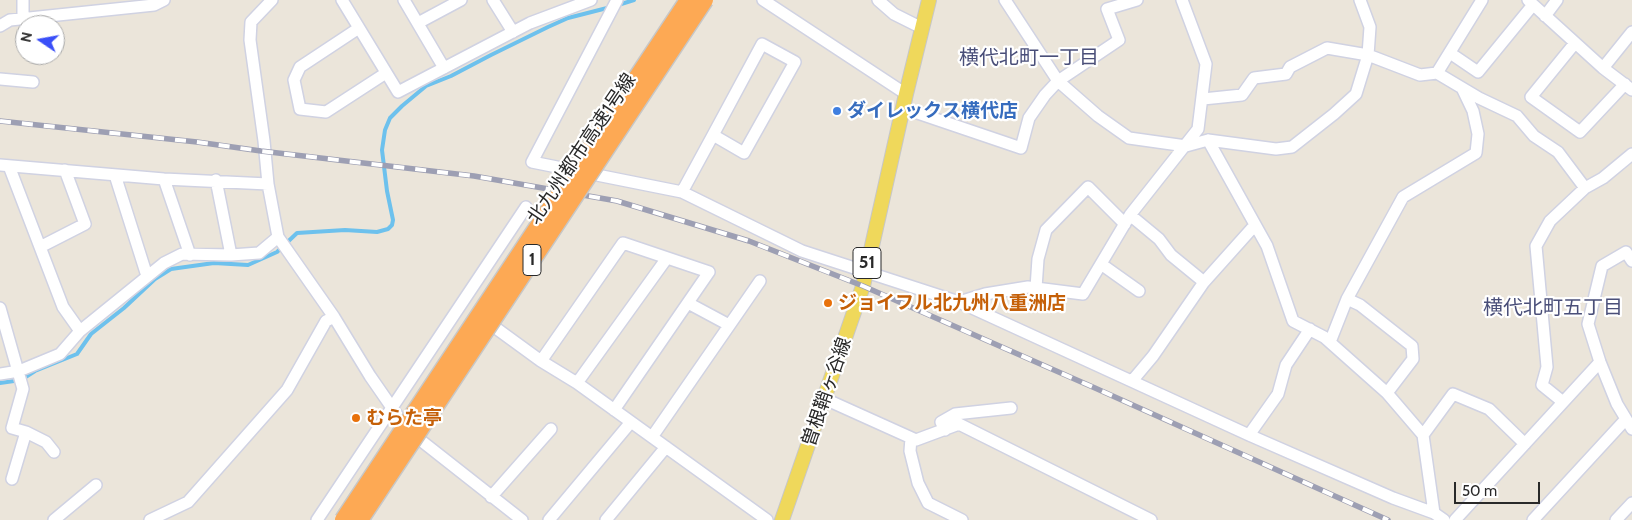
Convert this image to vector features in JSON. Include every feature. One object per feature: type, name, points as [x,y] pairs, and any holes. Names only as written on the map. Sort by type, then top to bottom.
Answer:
[{"type":"highway","name":"北九州都市高速1号線","points":[[342,520],[688,0]]},
{"type":"highway","name":"北九州都市高速1号線","points":[[360,520],[707,0]]},
{"type":"main road","name":"曽根鞘ヶ谷線","points":[[782,520],[863,286],[904,101],[929,0]]},
{"type":"street","points":[[23,0],[23,15]]},
{"type":"street","points":[[272,0],[251,22],[250,40],[268,184],[278,237],[334,317],[404,425],[491,497],[522,520]]},
{"type":"street","points":[[342,0],[398,92],[530,23],[592,0]]},
{"type":"street","points":[[404,0],[444,68]]},
{"type":"street","points":[[418,23],[461,0]]},
{"type":"street","points":[[493,0],[513,32]]},
{"type":"street","points":[[617,0],[532,162],[682,192],[802,251],[959,302],[1249,435],[1439,516]]},
{"type":"street","points":[[596,127],[681,0]]},
{"type":"street","points":[[627,123],[707,0]]},
{"type":"street","points":[[763,0],[904,101],[1021,148],[1029,118],[1045,95],[1058,81],[1119,40],[1104,4],[1137,0]]},
{"type":"street","points":[[878,0],[894,14],[922,28]]},
{"type":"street","points":[[1005,0],[1058,81],[1098,116],[1129,138],[1186,146],[1208,140],[1276,149],[1292,147],[1356,94],[1368,55],[1370,27],[1360,0]]},
{"type":"street","points":[[959,302],[985,294],[1028,287],[1083,294],[1128,220],[1198,129],[1206,64],[1182,0]]},
{"type":"street","points":[[1437,73],[1482,0]]},
{"type":"street","points":[[1544,16],[1557,0]]},
{"type":"street","points":[[48,15],[156,2]]},
{"type":"street","points":[[1450,53],[1478,72],[1530,3],[1544,16],[1575,43],[1603,68],[1628,87],[1580,132],[1531,97],[1575,43]]},
{"type":"street","points":[[0,26],[15,19]]},
{"type":"street","points":[[359,28],[300,67],[294,80],[300,109],[326,112],[386,73]]},
{"type":"street","points":[[1603,68],[1632,32]]},
{"type":"street","points":[[682,192],[762,44],[795,62],[744,152],[713,135]]},
{"type":"street","points":[[1203,99],[1242,95],[1254,78],[1286,74],[1290,67],[1327,48],[1368,55],[1420,75],[1437,73],[1479,98],[1517,116],[1534,136],[1558,152],[1585,188]]},
{"type":"street","points":[[0,79],[33,82]]},
{"type":"street","points":[[1330,342],[1347,299],[1402,197],[1476,153],[1478,134],[1472,111],[1462,88]]},
{"type":"street","points":[[1208,140],[1267,246],[1293,321],[1330,342],[1387,393],[1422,435],[1439,516]]},
{"type":"street","points":[[1563,402],[1542,385],[1547,367],[1536,246],[1550,221],[1585,188],[1603,178],[1632,154]]},
{"type":"street","points":[[80,331],[63,307],[40,247],[4,165],[164,179],[268,184]]},
{"type":"street","points":[[40,247],[85,224],[65,170]]},
{"type":"street","points":[[115,175],[147,276]]},
{"type":"street","points":[[164,179],[190,254]]},
{"type":"street","points":[[216,180],[232,255]]},
{"type":"street","points":[[1036,288],[1038,260],[1046,230],[1088,187],[1128,220],[1160,240],[1171,255],[1204,282]]},
{"type":"street","points":[[317,520],[526,207]]},
{"type":"street","points":[[1132,381],[1153,356],[1204,282],[1255,225]]},
{"type":"street","points":[[0,374],[21,378],[60,354],[80,331],[164,262],[182,254],[232,255],[259,253],[278,237]]},
{"type":"street","points":[[342,520],[521,240]]},
{"type":"street","points":[[541,361],[623,243],[709,272],[614,410]]},
{"type":"street","points":[[1532,520],[1629,424],[1617,404],[1600,362],[1588,324],[1602,266],[1626,252],[1632,261]]},
{"type":"street","points":[[577,383],[667,258]]},
{"type":"street","points":[[1101,264],[1139,292]]},
{"type":"street","points":[[365,520],[533,267]]},
{"type":"street","points":[[652,437],[760,281]]},
{"type":"street","points":[[1347,299],[1360,305],[1412,346],[1413,359],[1387,393]]},
{"type":"street","points":[[688,303],[729,325]]},
{"type":"street","points":[[0,308],[21,378],[12,428],[26,432],[46,442],[54,452]]},
{"type":"street","points":[[150,520],[188,502],[287,390],[326,321],[334,317]]},
{"type":"street","points":[[493,326],[541,361],[577,383],[767,520]]},
{"type":"street","points":[[1249,435],[1278,394],[1286,365],[1310,329]]},
{"type":"street","points":[[1455,520],[1600,362]]},
{"type":"street","points":[[1422,435],[1453,394],[1489,409],[1525,444]]},
{"type":"street","points":[[825,399],[916,440],[959,424],[1150,520]]},
{"type":"street","points":[[945,430],[942,422],[955,414],[1011,408]]},
{"type":"street","points":[[549,520],[631,422]]},
{"type":"street","points":[[491,497],[551,429]]},
{"type":"street","points":[[12,479],[26,432]]},
{"type":"street","points":[[911,438],[910,450],[918,483],[928,503],[962,520]]},
{"type":"street","points":[[606,520],[666,447]]},
{"type":"street","points":[[54,520],[96,485]]},
{"type":"street","points":[[1616,520],[1632,503]]},
{"type":"waterway","points":[[618,5],[634,0]]},
{"type":"waterway","points":[[0,383],[21,380],[35,371],[77,354],[91,334],[124,308],[155,279],[171,269],[214,263],[248,265],[277,252],[297,233],[345,230],[377,232],[388,229],[392,225],[393,220],[382,150],[385,130],[390,118],[402,106],[426,86],[451,76],[548,27],[568,18],[611,7]]},
{"type":"railway","points":[[0,121],[197,142],[474,176],[617,201],[749,241],[863,286],[1388,520]]},
{"type":"place","name":"ダイレックス横代店","points":[[837,111]]},
{"type":"place","name":"ジョイフル北九州八重洲店","points":[[828,303]]},
{"type":"place","name":"むらた亭","points":[[356,418]]},
{"type":"district","name":"横代北町一丁目","points":[[1029,58]]},
{"type":"district","name":"横代北町五丁目","points":[[1553,308]]}]
